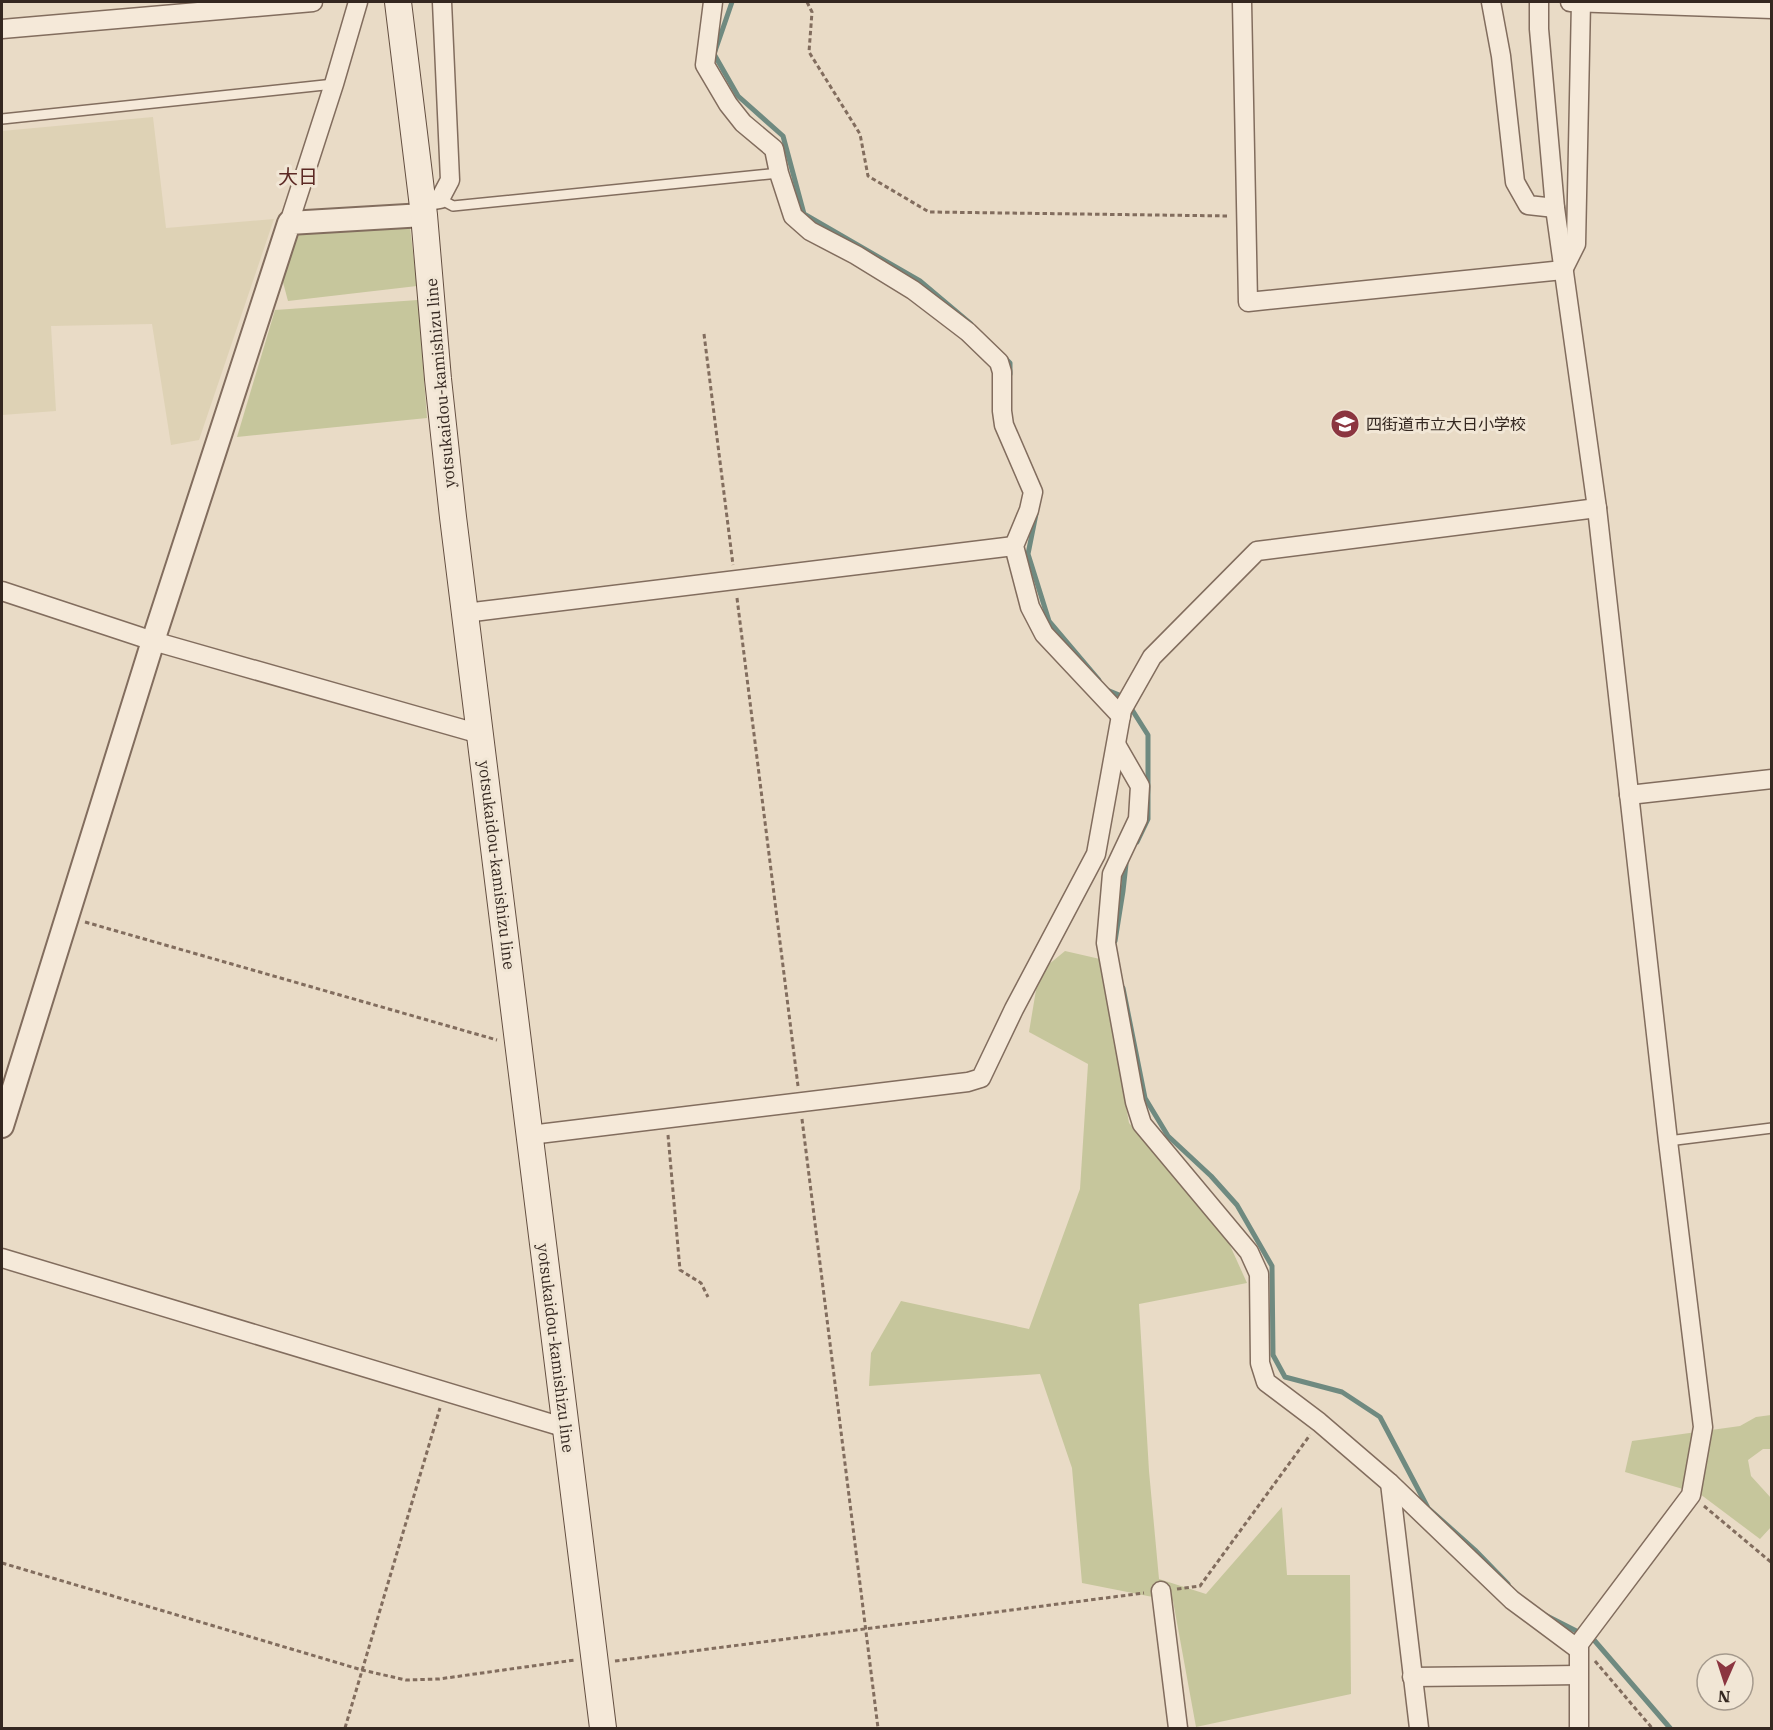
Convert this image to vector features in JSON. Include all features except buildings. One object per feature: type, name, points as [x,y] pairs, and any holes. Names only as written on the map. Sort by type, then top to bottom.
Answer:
[{"type":"main road","name":"yotsukaidou-kamishizu line","points":[[398,2],[404,57],[429,206],[445,454],[603,1728]]},
{"type":"street","points":[[2,29],[314,2]]},
{"type":"street","points":[[2,1126],[153,641],[334,84],[358,2]]},
{"type":"street","points":[[289,223],[429,206],[450,180],[442,2]]},
{"type":"street","points":[[713,2],[705,65],[728,104],[743,123],[774,149],[793,216],[810,231],[856,255],[913,290],[968,332],[999,362],[1002,372],[1004,425],[1034,492],[1014,546],[1030,607],[1044,634],[1121,713]]},
{"type":"street","points":[[1242,2],[1248,302],[1563,270]]},
{"type":"street","points":[[1491,2],[1501,56],[1515,182],[1528,205],[1555,208]]},
{"type":"street","points":[[1539,2],[1539,29],[1555,208],[1597,508],[1668,1141],[1703,1427],[1691,1495],[1578,1647],[1579,1728]]},
{"type":"street","points":[[1570,2],[1772,9]]},
{"type":"street","points":[[1563,270],[1576,244],[1581,2]]},
{"type":"street","points":[[530,1135],[968,1082],[981,1078],[1096,854],[1117,746],[1121,713],[1152,657],[1257,551],[1597,508]]},
{"type":"street","points":[[465,613],[1014,546]]},
{"type":"street","points":[[2,591],[153,641],[480,734]]},
{"type":"street","points":[[1117,746],[1140,786],[1138,819],[1112,874],[1106,943],[1135,1102],[1142,1124],[1249,1252],[1258,1274],[1260,1364],[1266,1383],[1319,1422],[1390,1483],[1512,1600],[1578,1647]]},
{"type":"street","points":[[1629,795],[1772,779]]},
{"type":"street","points":[[2,1258],[566,1428]]},
{"type":"street","points":[[1390,1483],[1419,1728]]},
{"type":"street","points":[[1161,1591],[1178,1728]]},
{"type":"street","points":[[1412,1677],[1578,1675]]},
{"type":"lane","points":[[2,119],[334,84]]},
{"type":"lane","points":[[429,206],[453,206],[779,172]]},
{"type":"lane","points":[[1668,1141],[1772,1128]]},
{"type":"path","points":[[807,2],[812,12],[809,52],[860,134],[868,176],[929,212],[1246,217]]},
{"type":"path","points":[[705,334],[878,1728]]},
{"type":"path","points":[[67,917],[519,1046]]},
{"type":"path","points":[[666,1119],[680,1270],[701,1283],[708,1298]]},
{"type":"path","points":[[345,1728],[446,1391]]},
{"type":"path","points":[[2,1563],[362,1670],[406,1680],[439,1679],[865,1629],[1200,1586],[1319,1422]]},
{"type":"path","points":[[1691,1495],[1772,1563]]},
{"type":"path","points":[[1578,1647],[1599,1663],[1652,1728]]},
{"type":"shaded area","points":[[153,117],[166,228],[274,219],[199,440],[171,445],[152,324],[51,326],[56,411],[2,415],[2,131]]},
{"type":"green space","points":[[410,227],[417,286],[288,301],[280,271],[293,235]]},
{"type":"green space","points":[[418,300],[427,418],[237,437],[275,310]]},
{"type":"green space","points":[[1065,951],[1100,959],[1129,1123],[1214,1210],[1247,1283],[1139,1304],[1149,1471],[1159,1579],[1206,1594],[1282,1507],[1287,1575],[1350,1575],[1351,1694],[1196,1727],[1173,1601],[1082,1583],[1072,1468],[1040,1374],[869,1386],[871,1353],[901,1301],[1029,1329],[1080,1189],[1088,1064],[1029,1032],[1036,990],[1048,965]]},
{"type":"green space","points":[[1771,1415],[1771,1449],[1763,1449],[1748,1460],[1751,1476],[1771,1498],[1771,1527],[1760,1539],[1700,1494],[1625,1472],[1632,1441],[1740,1426],[1756,1417]]},
{"type":"waterway","points":[[732,2],[714,54],[738,96],[783,136],[804,214],[920,281],[971,324]]},
{"type":"waterway","points":[[1003,356],[1010,363],[1010,374]]},
{"type":"waterway","points":[[1036,514],[1028,554],[1049,621],[1099,680]]},
{"type":"waterway","points":[[1107,690],[1124,697],[1148,735],[1148,819],[1137,842]]},
{"type":"waterway","points":[[1115,941],[1126,864]]},
{"type":"waterway","points":[[1123,988],[1145,1098],[1168,1136],[1211,1176],[1237,1205],[1272,1266],[1273,1355],[1285,1377],[1342,1392],[1380,1417],[1428,1508],[1475,1550],[1508,1584]]},
{"type":"waterway","points":[[1545,1615],[1594,1640],[1670,1728]]},
{"type":"place","name":"四街道市立大日小学校","points":[[1345,424]]},
{"type":"district","name":"大日","points":[[298,176]]}]
